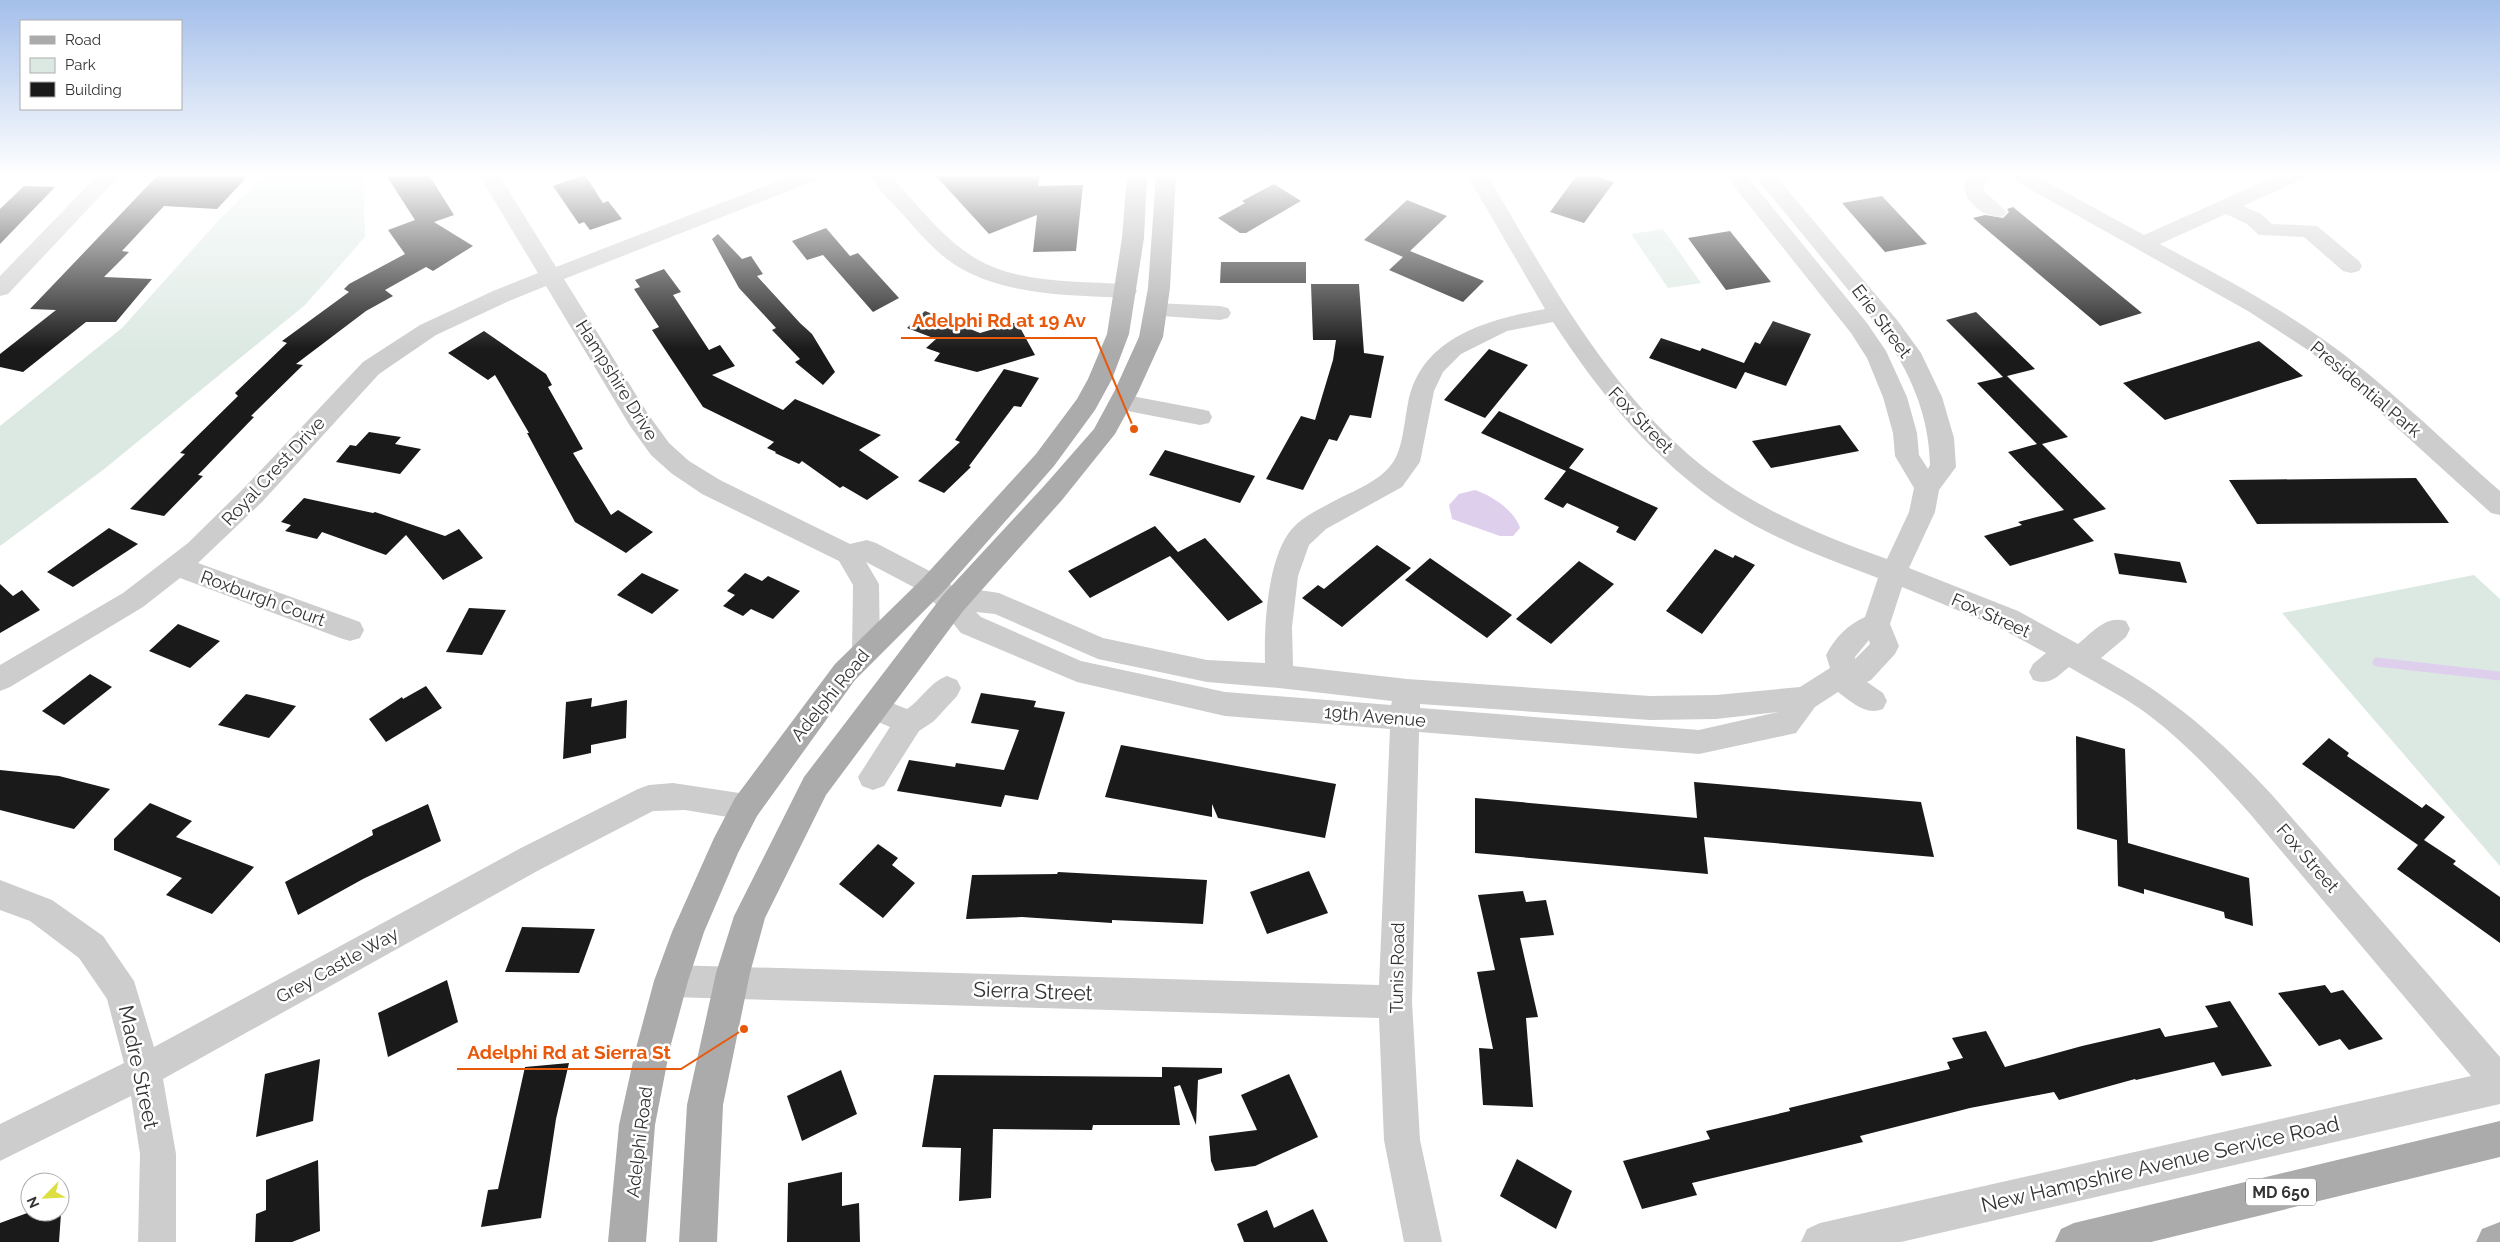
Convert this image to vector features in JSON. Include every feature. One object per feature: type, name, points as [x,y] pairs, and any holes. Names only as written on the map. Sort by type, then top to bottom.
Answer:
[{"type":"main road","name":"Adelphi Road","points":[[698,1242],[705,1105],[731,982],[750,916],[815,786],[874,708],[989,520],[1045,460],[1086,404],[1100,379],[1118,334],[1133,233]]},
{"type":"main road","name":"Adelphi Road","points":[[627,1242],[637,1125],[653,1048],[671,981],[688,932],[725,848],[746,807],[845,672],[866,651],[943,594],[1053,494],[1103,434],[1121,402],[1151,336],[1159,288],[1162,233]]},
{"type":"main road","name":"MD 650","points":[[2074,1242],[2500,1139]]},
{"type":"main road","points":[[2495,1242],[2500,1241]]},
{"type":"street","points":[[0,290],[55,233]]},
{"type":"street","name":"Hampshire Drive","points":[[526,233],[639,420],[660,449],[680,468],[712,487],[848,554],[867,550],[943,594]]},
{"type":"street","name":"Royal Crest Drive","points":[[0,679],[133,600],[197,550],[253,495],[371,368],[428,330],[501,296],[663,233]]},
{"type":"street","points":[[934,233],[951,251],[970,265],[996,274],[1035,283],[1126,291]]},
{"type":"street","name":"Fox Street","points":[[1517,233],[1560,313],[1608,386],[1659,429],[1694,472],[1735,502],[1774,523],[1893,574],[2009,619],[2138,692],[2185,727],[2234,774],[2324,876],[2500,1085]]},
{"type":"street","name":"Erie Street","points":[[1781,233],[1859,328],[1878,357],[1895,397],[1906,443],[1906,456],[1927,488]]},
{"type":"street","name":"Erie Street","points":[[1813,233],[1889,324],[1909,353],[1930,398],[1942,438],[1943,467],[1927,488],[1922,512],[1893,574]]},
{"type":"street","name":"Presidential Park","points":[[2122,233],[2256,306],[2316,345],[2347,369],[2500,506]]},
{"type":"street","points":[[2142,244],[2166,233]]},
{"type":"street","points":[[2311,233],[2351,266]]},
{"type":"street","points":[[1155,310],[1220,313]]},
{"type":"street","points":[[1279,676],[1278,627],[1285,576],[1298,540],[1317,522],[1373,494],[1393,481],[1408,462],[1422,391],[1434,368],[1453,349],[1501,325],[1560,313]]},
{"type":"street","points":[[1121,402],[1200,417]]},
{"type":"street","points":[[1906,443],[1942,448]]},
{"type":"street","points":[[848,554],[866,584],[866,651]]},
{"type":"street","name":"Roxburgh Court","points":[[176,566],[350,630]]},
{"type":"street","name":"19th Avenue","points":[[943,594],[979,602],[999,604],[1091,645],[1207,671],[1279,676],[1406,705],[1698,742],[1786,724],[1805,699],[1842,675],[1861,672],[1885,646],[1876,624],[1893,574]]},
{"type":"street","name":"19th Avenue","points":[[943,594],[971,625],[1077,671],[1225,704],[1406,705]]},
{"type":"street","points":[[2043,672],[2116,629]]},
{"type":"street","points":[[1077,671],[1091,645]]},
{"type":"street","points":[[1842,675],[1873,700]]},
{"type":"street","points":[[873,777],[909,722],[924,713],[947,688]]},
{"type":"street","name":"Tunis Road","points":[[1406,705],[1395,1002],[1402,1140],[1423,1242]]},
{"type":"street","points":[[874,708],[909,722]]},
{"type":"street","name":"Grey Castle Way","points":[[0,1143],[144,1071],[530,859],[649,798],[664,795],[688,796],[746,807]]},
{"type":"street","name":"Madre Street","points":[[0,895],[41,910],[92,947],[122,992],[144,1071],[158,1154],[156,1242]]},
{"type":"street","name":"Sierra Street","points":[[671,981],[1395,1002]]},
{"type":"street","name":"New Hampshire Avenue Service Road","points":[[1820,1242],[2500,1085]]},
{"type":"green space","points":[[207,233],[365,233],[365,237],[305,305],[103,470],[0,546],[0,426],[122,328]]},
{"type":"green space","points":[[1666,233],[1701,283],[1668,288],[1631,234]]},
{"type":"green space","points":[[2474,575],[2500,599],[2500,866],[2282,613]]},
{"type":"shaded area","points":[[1475,490],[1502,504],[1513,516],[1520,528],[1513,536],[1500,536],[1452,519],[1449,505],[1459,494]]},
{"type":"building","points":[[0,233],[11,233],[0,244]]},
{"type":"building","points":[[103,233],[139,233],[122,251],[129,252],[104,277],[152,279],[116,322],[86,322],[23,372],[0,367],[0,354],[56,310],[30,309]]},
{"type":"building","points":[[390,233],[452,233],[473,246],[433,271],[426,267],[385,290],[393,296],[366,311],[296,364],[303,365],[251,416],[254,417],[198,475],[203,476],[164,516],[130,509],[185,454],[180,453],[238,396],[235,393],[287,343],[282,341],[349,292],[344,289],[349,284],[405,254]]},
{"type":"building","points":[[813,233],[830,233],[850,256],[858,253],[899,298],[873,312],[823,255],[807,260],[792,241]]},
{"type":"building","points":[[1035,233],[1078,233],[1076,251],[1033,252]]},
{"type":"building","points":[[1372,233],[1429,233],[1410,251],[1484,281],[1463,302],[1389,270],[1403,257],[1364,240]]},
{"type":"building","points":[[1718,233],[1732,233],[1771,282],[1726,290],[1688,238]]},
{"type":"building","points":[[1868,233],[1917,233],[1927,244],[1885,252]]},
{"type":"building","points":[[1991,233],[2045,233],[2142,313],[2100,326]]},
{"type":"building","points":[[718,234],[742,259],[751,256],[763,274],[757,276],[812,334],[835,372],[823,385],[795,362],[800,359],[772,330],[776,328],[739,288],[712,239]]},
{"type":"building","points":[[1221,262],[1306,262],[1306,283],[1220,283]]},
{"type":"building","points":[[664,269],[681,292],[673,295],[709,350],[720,345],[735,366],[712,375],[783,410],[795,399],[881,435],[859,450],[899,477],[867,500],[843,486],[840,488],[802,461],[799,464],[767,448],[774,442],[703,407],[652,330],[659,327],[634,289],[640,287],[635,280]]},
{"type":"building","points":[[1311,284],[1359,284],[1364,353],[1384,356],[1371,418],[1350,415],[1337,441],[1329,439],[1303,490],[1266,479],[1301,416],[1315,420],[1333,360],[1336,340],[1313,340]]},
{"type":"building","points":[[925,311],[980,333],[1017,322],[1035,355],[977,372],[934,361],[940,353],[926,348],[936,339],[907,328]]},
{"type":"building","points":[[1976,312],[2035,369],[2007,376],[2068,437],[2042,444],[2106,509],[2073,519],[2094,541],[2010,566],[1984,536],[2022,525],[2018,522],[2064,510],[2008,452],[2037,444],[1977,383],[2003,377],[1946,320]]},
{"type":"building","points":[[1773,321],[1811,334],[1786,386],[1745,372],[1736,389],[1649,358],[1661,338],[1700,351],[1702,348],[1744,363],[1755,342],[1760,344]]},
{"type":"building","points":[[484,331],[546,374],[552,385],[548,387],[583,449],[573,453],[611,515],[618,510],[653,532],[626,553],[575,522],[527,433],[529,433],[495,375],[488,380],[448,353]]},
{"type":"building","points":[[2259,341],[2303,376],[2165,420],[2123,383]]},
{"type":"building","points":[[1489,349],[1528,365],[1485,418],[1444,400]]},
{"type":"building","points":[[1004,369],[1039,378],[1021,407],[1014,406],[969,466],[971,467],[944,493],[918,481],[960,442],[955,440]]},
{"type":"building","points":[[1499,411],[1584,449],[1569,468],[1658,508],[1635,541],[1616,532],[1619,527],[1567,503],[1563,508],[1544,499],[1566,471],[1481,433]]},
{"type":"building","points":[[1840,425],[1859,451],[1771,468],[1752,441]]},
{"type":"building","points":[[369,432],[401,437],[395,444],[421,449],[400,474],[336,462],[350,445],[356,446]]},
{"type":"building","points":[[1165,450],[1255,476],[1240,503],[1149,475]]},
{"type":"building","points":[[2416,478],[2449,523],[2257,524],[2229,480]]},
{"type":"building","points":[[304,498],[375,512],[445,536],[459,529],[483,558],[443,580],[406,535],[386,555],[322,532],[317,539],[285,531],[291,525],[281,522]]},
{"type":"building","points":[[1155,526],[1178,552],[1205,538],[1263,602],[1228,621],[1170,556],[1090,598],[1068,571]]},
{"type":"building","points":[[109,528],[138,544],[73,587],[47,572]]},
{"type":"building","points":[[1377,545],[1411,568],[1342,627],[1302,598],[1318,585],[1324,589]]},
{"type":"building","points":[[1715,549],[1733,558],[1735,555],[1755,565],[1702,634],[1666,611]]},
{"type":"building","points":[[2114,553],[2180,562],[2187,583],[2119,574]]},
{"type":"building","points":[[1430,558],[1512,615],[1487,638],[1405,580]]},
{"type":"building","points":[[1579,561],[1614,584],[1551,644],[1516,619]]},
{"type":"building","points":[[642,573],[679,590],[652,614],[617,595]]},
{"type":"building","points":[[745,573],[762,581],[768,576],[800,591],[773,619],[751,609],[743,616],[723,606],[735,595],[727,591]]},
{"type":"building","points":[[0,584],[13,596],[22,590],[40,610],[0,633]]},
{"type":"building","points":[[469,608],[506,610],[482,655],[446,652]]},
{"type":"building","points":[[178,624],[220,641],[190,668],[149,651]]},
{"type":"building","points":[[90,674],[112,687],[64,725],[42,711]]},
{"type":"building","points":[[426,686],[442,708],[386,742],[369,719],[402,697],[403,699]]},
{"type":"building","points":[[981,693],[1036,701],[1034,707],[1065,712],[1038,800],[1005,795],[1001,807],[897,791],[909,760],[955,767],[956,763],[1004,770],[1019,730],[971,723]]},
{"type":"building","points":[[246,694],[296,706],[269,738],[218,725]]},
{"type":"building","points":[[592,698],[591,707],[627,700],[626,738],[591,745],[591,753],[563,759],[566,702]]},
{"type":"building","points":[[2076,736],[2125,749],[2128,843],[2249,878],[2253,926],[2225,918],[2224,912],[2144,889],[2144,894],[2118,886],[2117,840],[2077,829]]},
{"type":"building","points":[[2329,738],[2349,753],[2347,756],[2422,808],[2426,804],[2445,817],[2424,840],[2456,861],[2453,864],[2500,897],[2500,943],[2397,869],[2418,845],[2302,764]]},
{"type":"building","points":[[1121,745],[1336,784],[1325,838],[1218,818],[1212,804],[1212,817],[1105,797]]},
{"type":"building","points":[[0,770],[59,776],[110,789],[74,829],[0,810]]},
{"type":"building","points":[[1694,782],[1921,802],[1934,857],[1704,837],[1708,874],[1475,853],[1475,798],[1697,818]]},
{"type":"building","points":[[150,803],[192,821],[176,837],[254,867],[212,914],[166,895],[182,878],[114,850],[114,839]]},
{"type":"building","points":[[428,804],[441,841],[363,879],[298,915],[285,882],[373,835],[372,830]]},
{"type":"building","points":[[878,844],[898,858],[892,865],[915,883],[883,918],[839,884]]},
{"type":"building","points":[[1309,871],[1328,913],[1267,934],[1250,892]]},
{"type":"building","points":[[1058,872],[1207,880],[1203,924],[1112,920],[1112,923],[1022,917],[966,919],[972,875],[1057,874]]},
{"type":"building","points":[[1523,891],[1526,902],[1546,900],[1554,935],[1520,938],[1538,1017],[1526,1018],[1533,1107],[1483,1105],[1479,1048],[1493,1049],[1477,972],[1495,970],[1478,895]]},
{"type":"building","points":[[522,927],[595,929],[579,973],[505,972]]},
{"type":"building","points":[[447,980],[458,1022],[388,1057],[378,1013]]},
{"type":"building","points":[[2325,985],[2331,993],[2343,990],[2383,1039],[2349,1050],[2340,1039],[2319,1046],[2278,993]]},
{"type":"building","points":[[2230,1001],[2272,1066],[2222,1076],[2214,1062],[2135,1079],[2059,1100],[2054,1092],[1970,1108],[1860,1136],[1863,1142],[1692,1183],[1697,1195],[1642,1209],[1623,1161],[1710,1139],[1706,1131],[1790,1111],[1789,1108],[1950,1069],[1947,1062],[1963,1058],[1952,1038],[1986,1031],[2005,1067],[2082,1046],[2160,1028],[2165,1037],[2218,1027],[2205,1006]]},
{"type":"building","points":[[320,1059],[313,1121],[256,1137],[265,1074]]},
{"type":"building","points":[[569,1063],[556,1119],[541,1218],[481,1227],[488,1190],[498,1189],[525,1067]]},
{"type":"building","points":[[1162,1067],[1222,1068],[1222,1073],[1198,1080],[1196,1125],[1180,1085],[1174,1087],[1180,1125],[1093,1125],[1092,1130],[993,1129],[991,1198],[959,1201],[961,1148],[922,1147],[934,1075],[1162,1077]]},
{"type":"building","points":[[841,1070],[857,1114],[802,1141],[787,1096]]},
{"type":"building","points":[[1289,1074],[1318,1137],[1255,1166],[1215,1171],[1211,1161],[1209,1136],[1257,1130],[1241,1095]]},
{"type":"building","points":[[1517,1159],[1572,1191],[1556,1229],[1500,1196]]},
{"type":"building","points":[[318,1160],[320,1231],[292,1242],[255,1242],[256,1214],[266,1210],[266,1180]]},
{"type":"building","points":[[842,1172],[842,1206],[859,1203],[860,1242],[787,1242],[788,1183]]},
{"type":"building","points":[[1313,1209],[1328,1242],[1244,1242],[1237,1224],[1267,1210],[1274,1228]]},
{"type":"building","points":[[20,1216],[20,1222],[60,1222],[59,1242],[0,1242],[0,1223]]},
{"type":"waterway","points":[[2377,662],[2500,676]]},
{"type":"place","name":"Adelphi Rd at 19 Av","points":[[1134,429]]},
{"type":"place","name":"Adelphi Rd at Sierra St","points":[[744,1029]]}]
